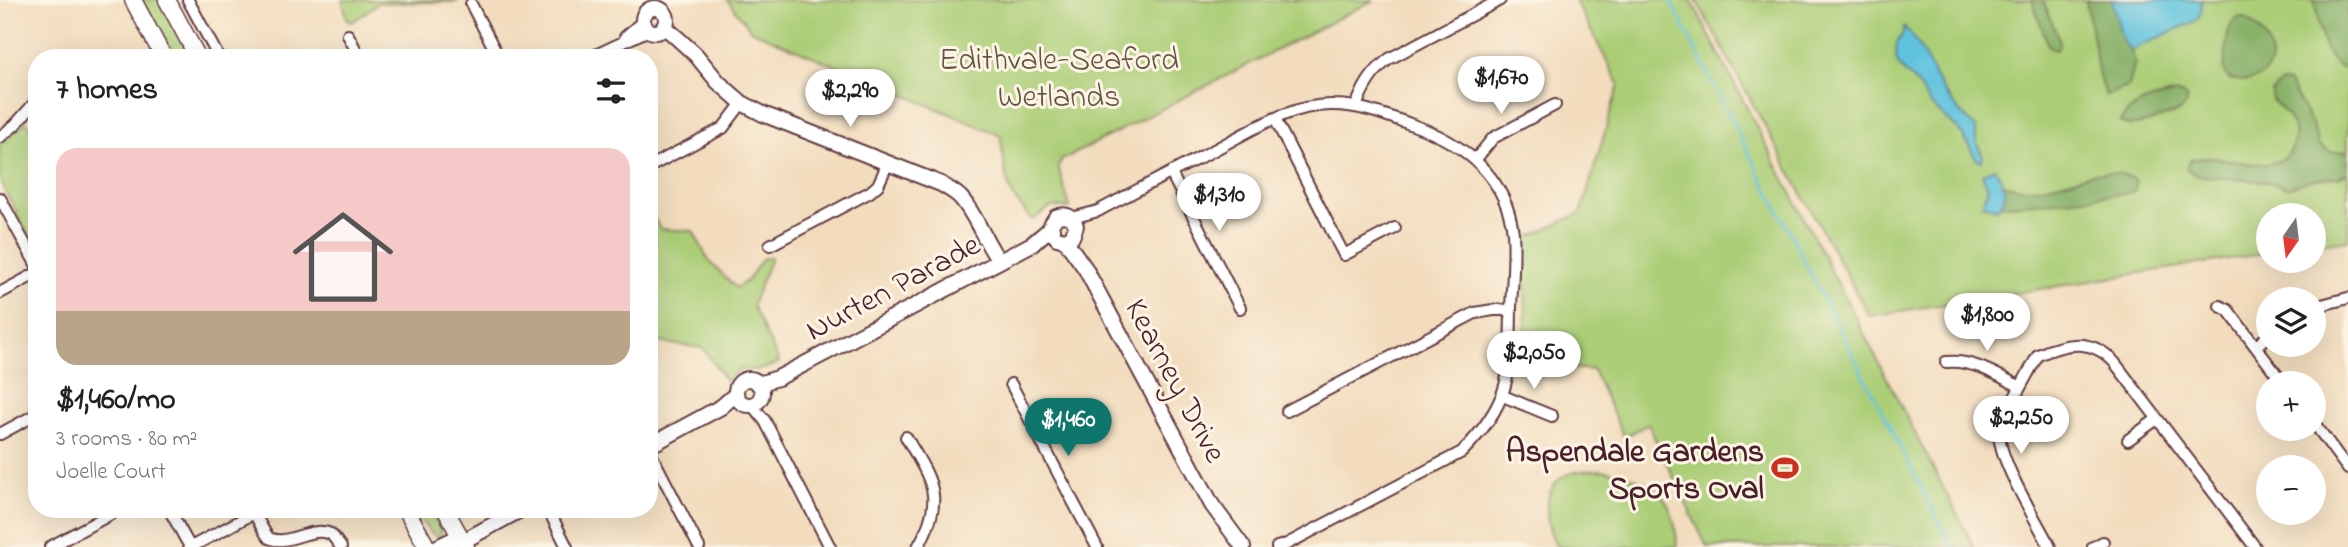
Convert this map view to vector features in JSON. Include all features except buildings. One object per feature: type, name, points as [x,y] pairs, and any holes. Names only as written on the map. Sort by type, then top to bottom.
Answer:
[{"type":"main road","points":[[133,0],[159,49]]},
{"type":"main road","points":[[167,0],[193,49]]},
{"type":"main road","points":[[411,518],[427,547]]},
{"type":"main road","points":[[450,518],[465,542]]},
{"type":"street","points":[[188,0],[214,49]]},
{"type":"street","points":[[1356,107],[1367,81],[1376,69],[1389,59],[1500,0]]},
{"type":"street","points":[[471,4],[494,49]]},
{"type":"street","points":[[606,49],[621,41],[649,16],[696,55],[718,82],[742,103],[763,114],[941,184],[961,198],[996,263]]},
{"type":"street","points":[[348,35],[355,49]]},
{"type":"street","points":[[658,162],[723,128],[742,103]]},
{"type":"street","points":[[1476,159],[1493,138],[1555,104]]},
{"type":"street","name":"Nurten Parade","points":[[658,443],[721,407],[751,396],[778,378],[1032,244],[1066,231],[1098,211],[1275,119],[1311,106],[1356,107],[1442,136],[1476,159],[1502,196],[1513,233],[1510,366],[1503,396],[1481,433],[1462,452],[1283,546]]},
{"type":"street","points":[[0,136],[28,110]]},
{"type":"street","points":[[1275,119],[1344,255],[1395,228]]},
{"type":"street","points":[[770,245],[870,192],[877,185],[888,163]]},
{"type":"street","points":[[1171,173],[1240,308]]},
{"type":"street","points":[[0,198],[28,249]]},
{"type":"street","name":"Kearney Drive","points":[[1066,231],[1212,505],[1243,547]]},
{"type":"street","points":[[0,293],[28,278]]},
{"type":"street","points":[[2326,304],[2348,298]]},
{"type":"street","points":[[2220,306],[2228,310],[2256,346]]},
{"type":"street","points":[[1287,411],[1475,313],[1511,310]]},
{"type":"street","points":[[2050,547],[2003,454],[2000,426],[2019,386],[2038,355],[2065,346],[2093,346],[2105,351],[2255,547]]},
{"type":"street","points":[[1946,362],[1957,360],[1974,365],[2019,386]]},
{"type":"street","points":[[1011,384],[1097,547]]},
{"type":"street","points":[[751,396],[830,547]]},
{"type":"street","points":[[1503,396],[1552,416]]},
{"type":"street","points":[[0,434],[28,419]]},
{"type":"street","points":[[2128,440],[2158,419]]},
{"type":"street","points":[[906,437],[928,477],[935,502],[931,525],[918,547]]},
{"type":"street","points":[[2326,439],[2348,469]]},
{"type":"street","points":[[658,466],[699,547]]},
{"type":"street","points":[[50,547],[103,518]]},
{"type":"street","points":[[174,518],[191,547],[245,518]]},
{"type":"street","points":[[262,518],[274,543],[287,546],[319,531],[331,534],[341,547]]},
{"type":"street","points":[[437,547],[465,542],[506,518]]},
{"type":"street","points":[[552,518],[567,547]]},
{"type":"street","name":"Kearney Drive","points":[[1228,527],[1251,547]]},
{"type":"green space","points":[[139,0],[160,0],[187,49],[165,49]]},
{"type":"green space","points":[[342,0],[458,0],[378,3],[353,22],[348,21]]},
{"type":"green space","name":"Edithvale-Seaford Wetlands","points":[[727,0],[1374,0],[1062,160],[1058,166],[1070,208],[1051,207],[1033,220],[1010,190],[1000,135],[752,31]]},
{"type":"green space","points":[[1575,0],[1691,0],[1974,547],[1707,547],[1648,424],[1624,437],[1593,370],[1526,364],[1525,239],[1581,213],[1619,84]]},
{"type":"green space","points":[[1696,0],[2348,0],[2348,240],[2326,243],[2326,203],[2256,203],[2256,255],[1869,316]]},
{"type":"green space","points":[[2032,0],[2043,0],[2060,42],[2057,50],[2049,47]]},
{"type":"green space","points":[[2086,0],[2114,0],[2135,62],[2129,86],[2106,96],[2099,76]]},
{"type":"green space","points":[[2314,0],[2348,0],[2348,64],[2342,68],[2329,56],[2325,48]]},
{"type":"green space","points":[[2239,17],[2258,28],[2265,37],[2271,58],[2269,68],[2249,81],[2229,79],[2224,70],[2228,34],[2232,23]]},
{"type":"green space","points":[[2284,82],[2289,83],[2311,122],[2319,145],[2331,152],[2348,151],[2348,173],[2287,188],[2269,182],[2198,176],[2187,170],[2191,159],[2210,158],[2260,164],[2281,160],[2289,153],[2294,141],[2294,129],[2289,118],[2272,100],[2272,92]]},
{"type":"green space","points":[[2178,93],[2187,97],[2186,105],[2180,111],[2141,124],[2126,125],[2120,122],[2138,105]]},
{"type":"green space","points":[[26,121],[28,233],[0,182],[0,145]]},
{"type":"green space","points":[[2095,173],[2127,176],[2136,181],[2135,191],[2052,202],[2007,205],[1998,203],[2000,182],[2035,188]]},
{"type":"green space","points":[[658,225],[660,229],[693,231],[709,261],[736,288],[748,280],[763,258],[771,258],[752,305],[779,362],[763,369],[739,370],[727,382],[703,348],[658,342]]},
{"type":"green space","points":[[1603,470],[1635,479],[1658,492],[1672,514],[1677,547],[1557,547],[1548,519],[1551,490],[1556,482],[1569,474]]},
{"type":"green space","points":[[420,518],[434,518],[441,531],[441,538],[436,536]]},
{"type":"water","points":[[2112,0],[2201,0],[2201,10],[2193,22],[2131,50],[2123,42]]},
{"type":"water","points":[[1904,27],[1919,45],[1945,93],[1976,128],[1976,141],[1983,157],[1981,162],[1976,159],[1962,133],[1930,104],[1917,84],[1899,66],[1896,57],[1897,43]]},
{"type":"water","points":[[1994,168],[2004,189],[2003,199],[1997,209],[1982,204],[1988,188],[1982,174]]},
{"type":"waterway","points":[[1670,0],[1952,547]]},
{"type":"place","name":"Aspendale Gardens Sports Oval","points":[[1785,468]]}]
